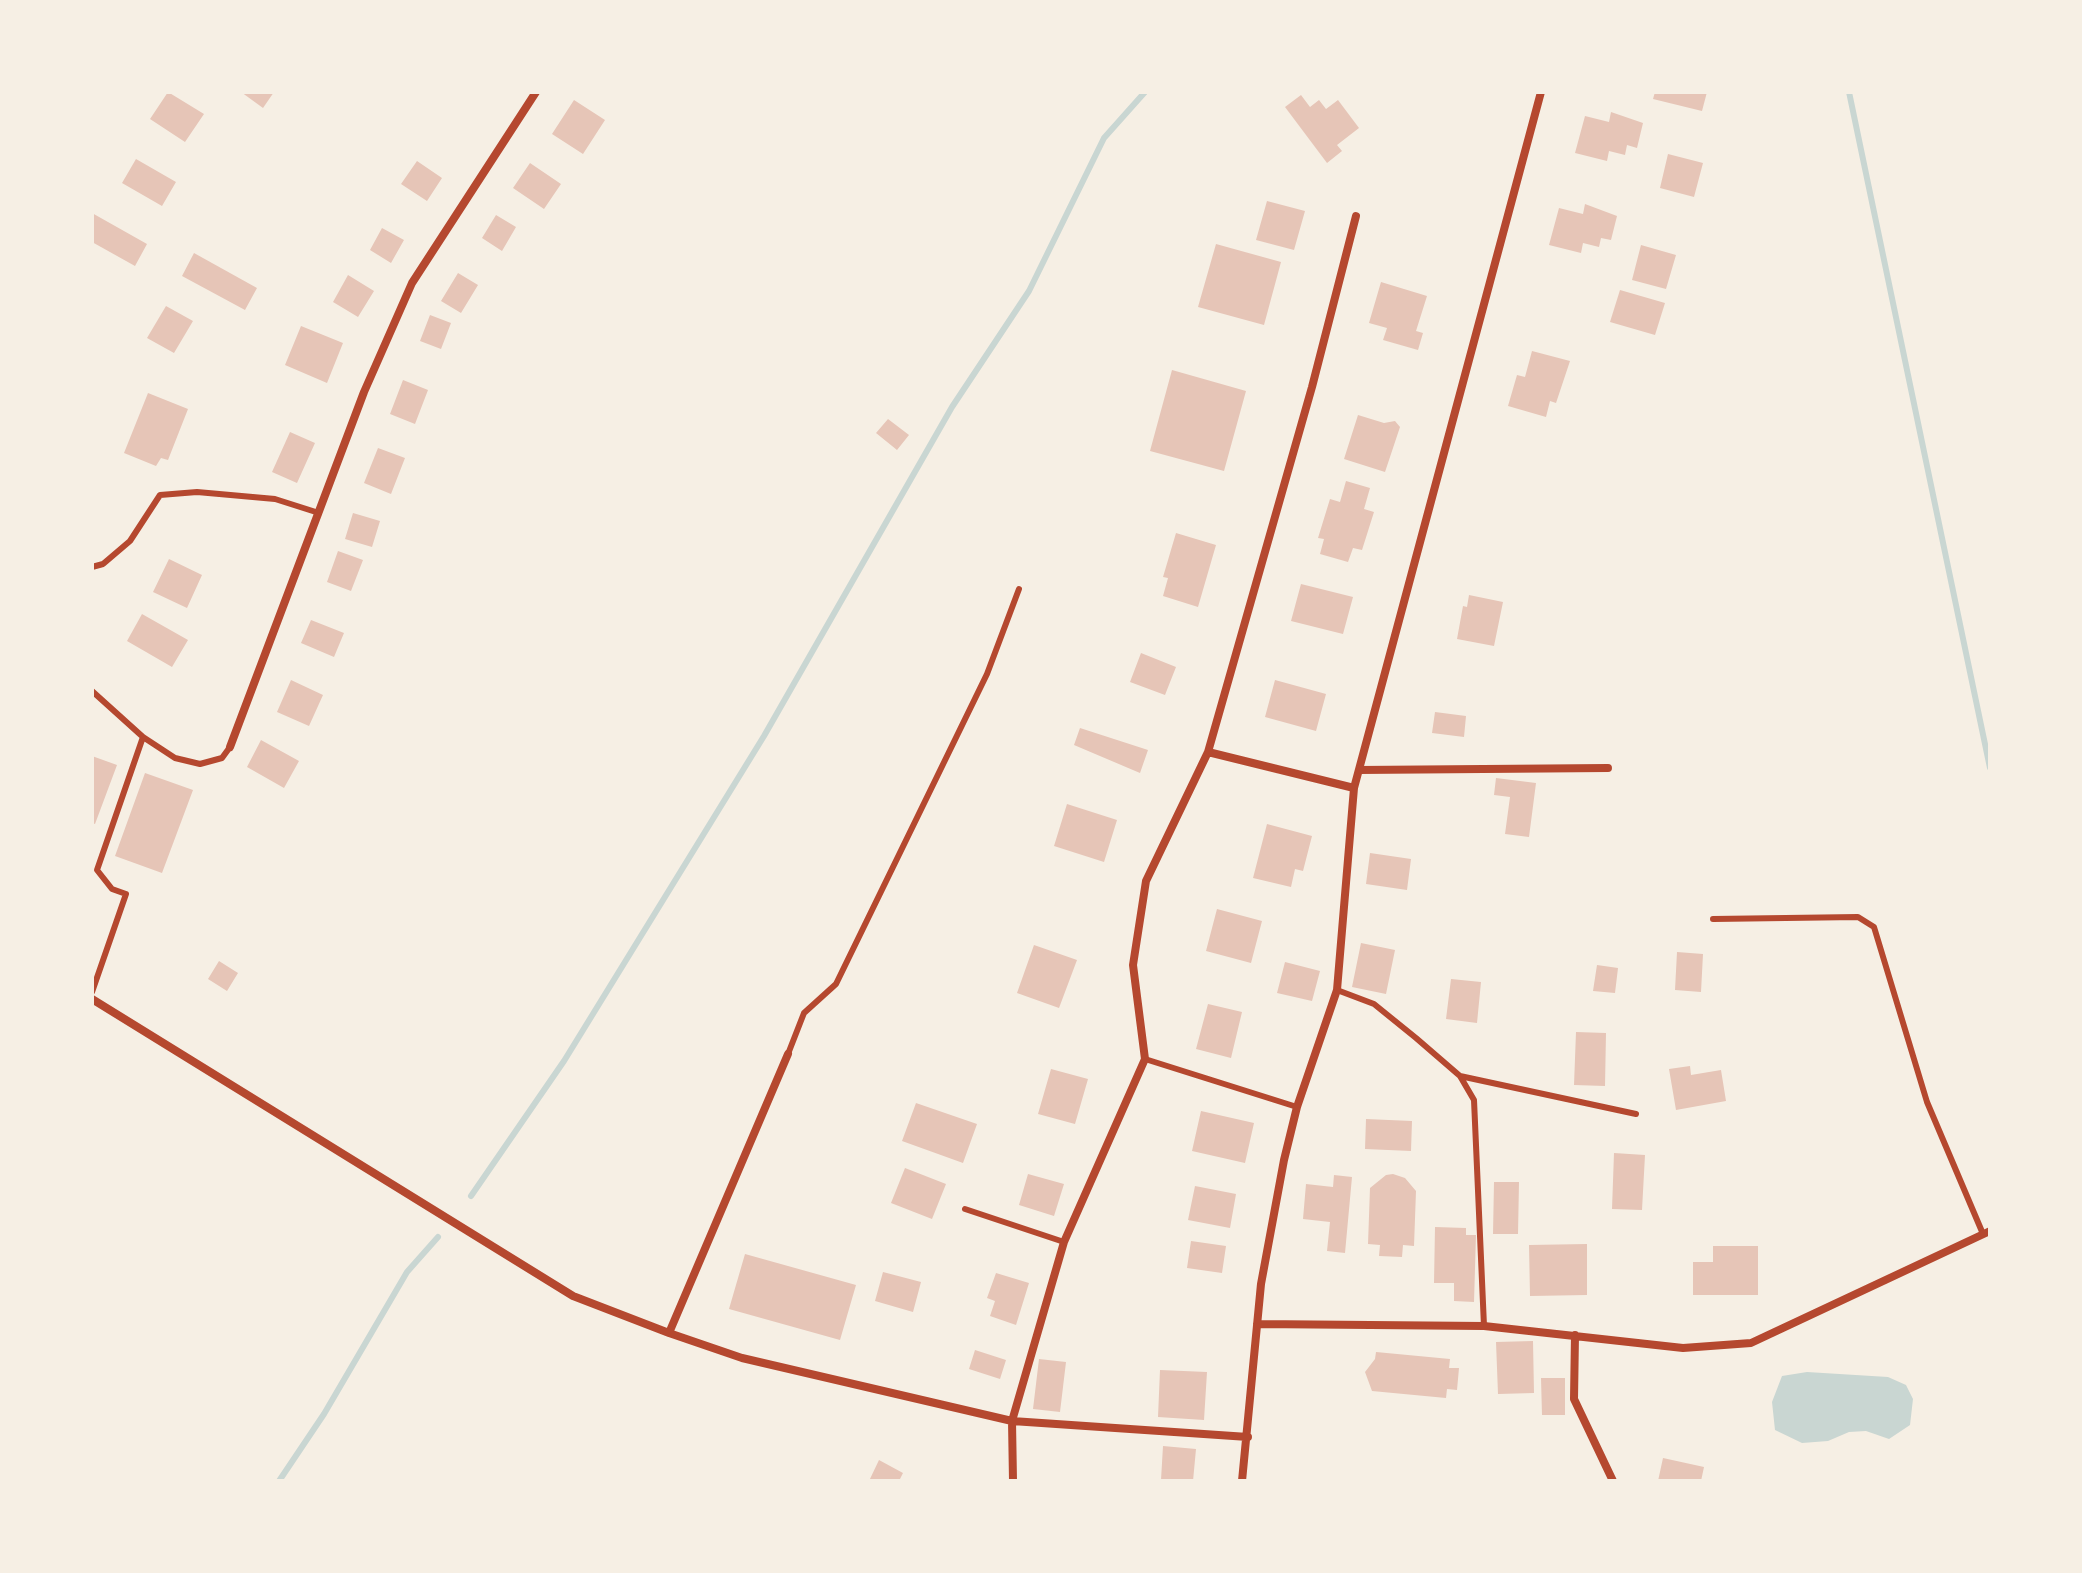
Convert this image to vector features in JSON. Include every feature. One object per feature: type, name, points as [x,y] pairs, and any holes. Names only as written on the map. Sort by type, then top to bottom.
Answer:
[{"type":"street","points":[[230,747],[364,392],[412,283],[536,92]]},
{"type":"street","points":[[1242,1481],[1261,1284],[1297,1107],[1337,990],[1354,788],[1541,92]]},
{"type":"street","points":[[1013,1481],[1012,1421],[1064,1242],[1145,1059],[1133,965],[1146,881],[1208,752],[1312,387],[1356,216]]},
{"type":"street","points":[[1208,752],[1354,788]]},
{"type":"street","points":[[1359,770],[1608,768]]},
{"type":"street","points":[[92,999],[573,1296],[669,1333],[742,1358],[1012,1421],[1248,1437]]},
{"type":"street","points":[[669,1333],[788,1054]]},
{"type":"street","points":[[1257,1324],[1484,1326],[1683,1348],[1751,1343],[1986,1232]]},
{"type":"street","points":[[1575,1335],[1574,1399],[1613,1481]]},
{"type":"lane","points":[[92,567],[103,564],[130,541],[160,495],[197,492],[275,499],[319,513]]},
{"type":"lane","points":[[788,1054],[804,1013],[836,984],[987,674],[1019,589]]},
{"type":"lane","points":[[92,691],[143,737],[175,758],[200,764],[222,758],[230,747]]},
{"type":"lane","points":[[92,992],[126,894],[112,889],[97,870],[102,848],[143,737]]},
{"type":"lane","points":[[1713,919],[1858,917],[1874,927],[1927,1102],[1986,1232]]},
{"type":"lane","points":[[1337,990],[1374,1004],[1460,1076],[1474,1100],[1484,1326]]},
{"type":"lane","points":[[1145,1059],[1297,1107]]},
{"type":"lane","points":[[1460,1076],[1636,1114]]},
{"type":"lane","points":[[965,1209],[1064,1242]]},
{"type":"shaded area","points":[[1807,1372],[1888,1377],[1906,1385],[1913,1399],[1910,1425],[1889,1439],[1866,1431],[1849,1432],[1828,1441],[1802,1443],[1775,1430],[1772,1402],[1782,1376]]},
{"type":"building","points":[[168,92],[204,114],[185,142],[150,119]]},
{"type":"building","points":[[241,92],[274,92],[263,108]]},
{"type":"building","points":[[1655,92],[1707,92],[1702,111],[1653,99]]},
{"type":"building","points":[[1301,95],[1310,107],[1319,100],[1326,109],[1338,100],[1359,128],[1337,145],[1342,151],[1327,163],[1285,107]]},
{"type":"building","points":[[574,100],[605,120],[583,154],[552,134]]},
{"type":"building","points":[[1611,112],[1643,123],[1637,148],[1627,145],[1625,155],[1609,151],[1607,161],[1575,153],[1585,116],[1609,122]]},
{"type":"building","points":[[1668,154],[1703,163],[1694,197],[1660,188]]},
{"type":"building","points":[[136,159],[176,182],[162,206],[122,183]]},
{"type":"building","points":[[417,161],[442,178],[427,201],[401,184]]},
{"type":"building","points":[[530,163],[561,184],[544,209],[513,188]]},
{"type":"building","points":[[1267,201],[1305,211],[1294,250],[1256,240]]},
{"type":"building","points":[[1585,204],[1617,216],[1611,240],[1601,238],[1599,247],[1583,243],[1581,253],[1549,245],[1559,208],[1583,214]]},
{"type":"building","points":[[92,213],[147,244],[135,266],[92,242]]},
{"type":"building","points":[[496,215],[516,227],[502,251],[482,238]]},
{"type":"building","points":[[382,228],[404,240],[391,263],[370,250]]},
{"type":"building","points":[[1216,244],[1281,262],[1264,325],[1198,307]]},
{"type":"building","points":[[1641,245],[1676,255],[1666,289],[1632,280]]},
{"type":"building","points":[[194,253],[257,288],[245,310],[182,276]]},
{"type":"building","points":[[458,273],[478,285],[461,313],[441,301]]},
{"type":"building","points":[[348,275],[374,291],[358,317],[333,302]]},
{"type":"building","points":[[1381,282],[1427,296],[1416,331],[1423,333],[1418,350],[1383,340],[1387,328],[1369,323]]},
{"type":"building","points":[[1620,290],[1665,303],[1655,335],[1610,322]]},
{"type":"building","points":[[166,306],[193,321],[174,353],[147,338]]},
{"type":"building","points":[[430,315],[451,323],[441,349],[420,341]]},
{"type":"building","points":[[301,326],[343,343],[327,383],[285,365]]},
{"type":"building","points":[[1532,351],[1570,361],[1556,403],[1550,401],[1546,417],[1508,406],[1517,375],[1525,377]]},
{"type":"building","points":[[1172,370],[1246,391],[1224,471],[1150,451]]},
{"type":"building","points":[[403,380],[428,390],[415,424],[390,414]]},
{"type":"building","points":[[148,393],[188,409],[168,460],[161,458],[156,466],[124,453]]},
{"type":"building","points":[[1358,415],[1384,423],[1395,421],[1400,427],[1385,472],[1344,459]]},
{"type":"building","points":[[888,419],[909,435],[897,450],[876,433]]},
{"type":"building","points":[[290,432],[315,443],[297,483],[272,472]]},
{"type":"building","points":[[378,448],[405,458],[391,494],[364,483]]},
{"type":"building","points":[[1346,481],[1370,488],[1364,509],[1374,512],[1362,550],[1353,548],[1348,562],[1320,554],[1324,539],[1318,538],[1330,499],[1340,502]]},
{"type":"building","points":[[353,513],[380,521],[372,547],[345,539]]},
{"type":"building","points":[[1176,533],[1216,545],[1198,607],[1163,596],[1168,578],[1163,577]]},
{"type":"building","points":[[338,551],[363,560],[351,591],[327,582]]},
{"type":"building","points":[[169,559],[202,575],[187,608],[153,592]]},
{"type":"building","points":[[1301,584],[1353,597],[1343,634],[1291,621]]},
{"type":"building","points":[[1469,595],[1503,602],[1494,646],[1457,639],[1463,606],[1467,607]]},
{"type":"building","points":[[142,614],[188,640],[172,667],[127,641]]},
{"type":"building","points":[[311,620],[344,633],[334,657],[301,643]]},
{"type":"building","points":[[1141,653],[1176,667],[1165,695],[1130,682]]},
{"type":"building","points":[[291,680],[323,695],[309,726],[277,712]]},
{"type":"building","points":[[1275,680],[1326,694],[1316,731],[1265,717]]},
{"type":"building","points":[[1435,712],[1466,716],[1464,737],[1432,733]]},
{"type":"building","points":[[1080,728],[1148,750],[1140,773],[1074,745]]},
{"type":"building","points":[[261,740],[299,761],[284,788],[247,767]]},
{"type":"building","points":[[92,756],[117,765],[95,824],[92,823]]},
{"type":"building","points":[[145,773],[193,790],[162,873],[115,856]]},
{"type":"building","points":[[1496,778],[1536,783],[1529,837],[1505,834],[1510,797],[1494,795]]},
{"type":"building","points":[[1067,804],[1117,820],[1104,862],[1054,846]]},
{"type":"building","points":[[1267,824],[1312,836],[1303,871],[1295,869],[1291,887],[1253,878]]},
{"type":"building","points":[[1370,853],[1411,859],[1407,890],[1366,884]]},
{"type":"building","points":[[1217,909],[1262,921],[1251,963],[1206,951]]},
{"type":"building","points":[[1361,943],[1395,950],[1386,994],[1352,987]]},
{"type":"building","points":[[1034,945],[1077,960],[1059,1008],[1017,993]]},
{"type":"building","points":[[1677,952],[1703,954],[1701,992],[1675,990]]},
{"type":"building","points":[[219,961],[238,973],[227,991],[208,979]]},
{"type":"building","points":[[1285,962],[1320,971],[1312,1001],[1277,993]]},
{"type":"building","points":[[1597,965],[1618,968],[1615,993],[1593,991]]},
{"type":"building","points":[[1451,979],[1481,982],[1477,1023],[1446,1019]]},
{"type":"building","points":[[1208,1004],[1242,1012],[1231,1058],[1196,1049]]},
{"type":"building","points":[[1576,1032],[1606,1033],[1605,1086],[1574,1085]]},
{"type":"building","points":[[1690,1066],[1691,1075],[1721,1070],[1726,1101],[1676,1110],[1669,1069]]},
{"type":"building","points":[[1051,1069],[1088,1079],[1075,1124],[1038,1114]]},
{"type":"building","points":[[916,1103],[977,1124],[963,1163],[902,1141]]},
{"type":"building","points":[[1201,1111],[1254,1123],[1245,1163],[1192,1151]]},
{"type":"building","points":[[1366,1119],[1412,1121],[1411,1151],[1365,1149]]},
{"type":"building","points":[[1614,1153],[1645,1155],[1642,1210],[1612,1209]]},
{"type":"building","points":[[905,1168],[946,1184],[932,1219],[891,1203]]},
{"type":"building","points":[[1028,1174],[1064,1184],[1054,1216],[1019,1205]]},
{"type":"building","points":[[1334,1175],[1352,1177],[1345,1253],[1327,1251],[1330,1222],[1303,1219],[1306,1184],[1333,1187]]},
{"type":"building","points":[[1386,1175],[1405,1178],[1416,1191],[1414,1246],[1403,1245],[1402,1257],[1379,1256],[1380,1245],[1368,1244],[1370,1188]]},
{"type":"building","points":[[1494,1182],[1519,1182],[1518,1234],[1493,1234]]},
{"type":"building","points":[[1195,1186],[1236,1194],[1230,1228],[1188,1220]]},
{"type":"building","points":[[1435,1227],[1466,1228],[1466,1235],[1476,1235],[1474,1302],[1454,1301],[1454,1283],[1434,1283]]},
{"type":"building","points":[[1191,1241],[1226,1246],[1222,1273],[1187,1268]]},
{"type":"building","points":[[1587,1244],[1587,1295],[1530,1296],[1529,1245]]},
{"type":"building","points":[[1713,1246],[1758,1246],[1758,1295],[1693,1295],[1693,1262],[1713,1262]]},
{"type":"building","points":[[745,1254],[856,1285],[840,1340],[729,1309]]},
{"type":"building","points":[[883,1272],[921,1282],[913,1312],[875,1301]]},
{"type":"building","points":[[996,1273],[1029,1283],[1016,1325],[990,1316],[995,1301],[987,1298]]},
{"type":"building","points":[[1533,1341],[1534,1393],[1498,1394],[1496,1342]]},
{"type":"building","points":[[975,1350],[1006,1360],[1000,1379],[969,1369]]},
{"type":"building","points":[[1376,1352],[1450,1359],[1449,1368],[1459,1368],[1457,1390],[1447,1389],[1446,1398],[1372,1391],[1365,1372],[1375,1359]]},
{"type":"building","points":[[1039,1359],[1066,1362],[1060,1412],[1033,1409]]},
{"type":"building","points":[[1160,1370],[1207,1372],[1204,1420],[1158,1417]]},
{"type":"building","points":[[1541,1378],[1565,1378],[1565,1415],[1542,1415]]},
{"type":"building","points":[[1163,1446],[1196,1449],[1193,1481],[1161,1480]]},
{"type":"building","points":[[1663,1458],[1704,1467],[1701,1481],[1658,1481]]},
{"type":"building","points":[[879,1460],[903,1473],[899,1481],[869,1481]]},
{"type":"waterway","points":[[471,1196],[564,1061],[764,736],[952,407],[1029,291],[1104,138],[1145,92]]},
{"type":"waterway","points":[[1849,92],[1990,768]]},
{"type":"waterway","points":[[279,1481],[324,1414],[407,1272],[438,1237]]}]
